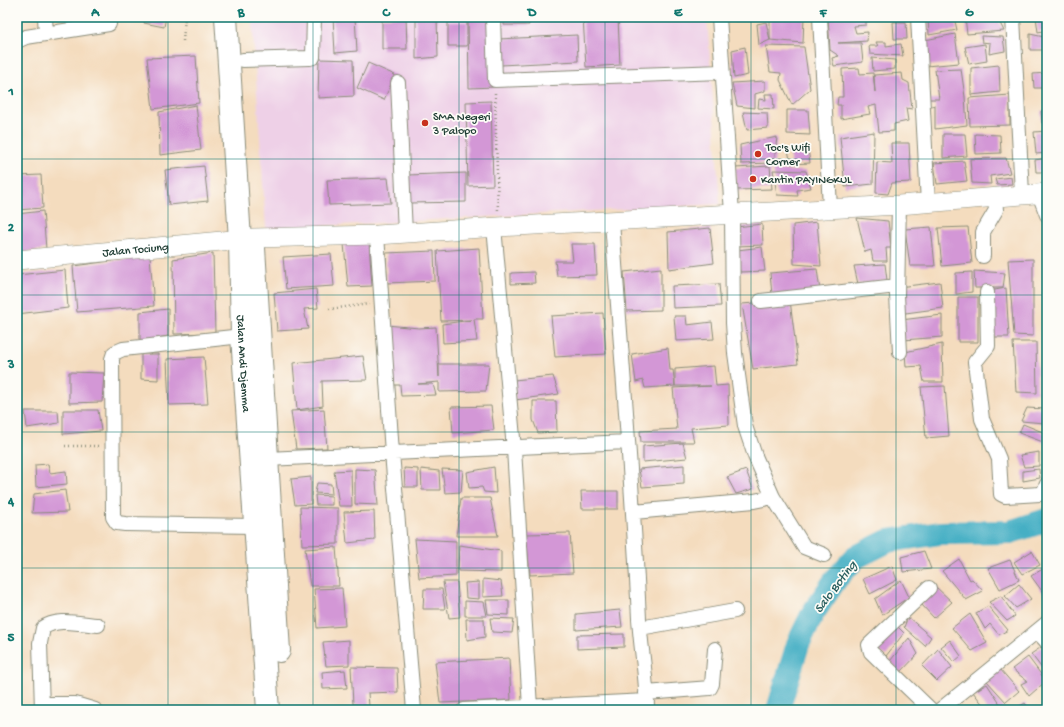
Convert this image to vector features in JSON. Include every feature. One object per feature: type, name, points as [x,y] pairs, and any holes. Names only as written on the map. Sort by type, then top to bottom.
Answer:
[{"type":"highway","name":"Jalan Andi Djemma","points":[[226,17],[267,459],[282,710]]},
{"type":"highway","name":"Jalan Andi Djemma","points":[[240,17],[243,60],[247,239],[242,336],[268,710]]},
{"type":"street","points":[[45,17],[46,34]]},
{"type":"street","points":[[243,60],[313,57],[314,17]]},
{"type":"street","points":[[493,17],[495,80],[722,72]]},
{"type":"street","points":[[719,17],[732,214],[733,323],[745,426],[755,456],[773,497],[804,547],[824,555]]},
{"type":"street","points":[[820,17],[830,208]]},
{"type":"street","points":[[918,17],[928,203]]},
{"type":"street","points":[[1013,17],[1036,194],[1047,215]]},
{"type":"street","points":[[17,41],[22,38],[109,24]]},
{"type":"street","points":[[398,84],[405,233]]},
{"type":"street","name":"Jalan Tociung","points":[[17,260],[247,239],[377,235],[612,220],[899,205],[1036,194]]},
{"type":"street","points":[[983,256],[983,232],[996,210],[996,197]]},
{"type":"street","points":[[899,205],[897,286],[900,352]]},
{"type":"street","points":[[612,220],[627,442],[634,512],[640,628],[647,702]]},
{"type":"street","points":[[496,227],[514,449],[530,707]]},
{"type":"street","points":[[377,235],[392,453],[414,710]]},
{"type":"street","points":[[761,301],[897,286]]},
{"type":"street","points":[[987,292],[988,346],[975,362],[982,419],[999,460],[1001,494],[1005,496],[1040,494],[1044,491],[1047,484]]},
{"type":"street","points":[[242,336],[123,349],[114,353],[112,359],[113,518],[117,523],[255,526]]},
{"type":"street","points":[[267,459],[514,449],[627,442]]},
{"type":"street","points":[[634,512],[754,501],[773,497]]},
{"type":"street","points":[[929,588],[870,643],[870,648],[871,652],[931,710]]},
{"type":"street","points":[[640,628],[735,611]]},
{"type":"street","points":[[95,710],[76,704],[42,707],[40,643],[43,628],[52,623],[60,622],[98,625]]},
{"type":"street","points":[[940,710],[1042,627],[1047,642]]},
{"type":"street","points":[[464,710],[647,702],[710,688],[712,684],[715,649]]},
{"type":"path","points":[[183,41],[186,17]]},
{"type":"path","points":[[495,80],[496,227]]},
{"type":"path","points":[[330,309],[381,302]]},
{"type":"path","points":[[65,446],[113,446]]},
{"type":"shaded area","points":[[252,17],[707,17],[720,204],[266,229]]},
{"type":"building","points":[[146,17],[166,17],[164,27],[144,23]]},
{"type":"building","points":[[333,17],[355,17],[357,51],[335,53]]},
{"type":"building","points":[[382,17],[406,17],[407,49],[382,49]]},
{"type":"building","points":[[416,17],[437,17],[438,57],[416,59]]},
{"type":"building","points":[[468,17],[493,17],[495,87],[469,88]]},
{"type":"building","points":[[504,17],[528,17],[529,25],[504,25]]},
{"type":"building","points":[[583,17],[618,17],[620,65],[586,67]]},
{"type":"building","points":[[736,17],[764,17],[764,18],[736,21]]},
{"type":"building","points":[[770,17],[804,17],[803,43],[770,40]]},
{"type":"building","points":[[828,17],[866,17],[866,25],[854,26],[856,33],[868,32],[867,41],[838,43],[861,43],[863,62],[834,66],[832,58],[839,56],[830,50]]},
{"type":"building","points":[[928,17],[954,17],[957,30],[929,35]]},
{"type":"building","points":[[965,17],[997,17],[1004,31],[967,34]]},
{"type":"building","points":[[1036,17],[1047,17],[1047,30],[1038,32]]},
{"type":"building","points":[[448,22],[467,22],[467,46],[448,46]]},
{"type":"building","points":[[766,22],[770,40],[759,45],[757,24]]},
{"type":"building","points":[[893,22],[906,22],[907,39],[894,39]]},
{"type":"building","points":[[955,34],[959,63],[926,66],[925,40]]},
{"type":"building","points":[[1030,34],[1044,37],[1045,50],[1030,50]]},
{"type":"building","points":[[577,35],[578,61],[501,65],[499,39]]},
{"type":"building","points":[[981,36],[1003,37],[1005,51],[989,54],[990,43],[982,42]]},
{"type":"building","points":[[876,42],[886,42],[886,46],[901,44],[903,56],[870,54],[869,46],[878,46]]},
{"type":"building","points":[[985,44],[987,61],[969,64],[965,47]]},
{"type":"building","points":[[766,46],[804,47],[810,89],[792,105],[780,80],[781,73],[770,72]]},
{"type":"building","points":[[745,47],[748,75],[734,78],[732,50]]},
{"type":"building","points":[[196,56],[199,103],[153,109],[147,58]]},
{"type":"building","points":[[872,58],[895,60],[895,69],[873,71]]},
{"type":"building","points":[[319,59],[353,60],[354,96],[318,98]]},
{"type":"building","points":[[368,63],[395,75],[384,100],[357,88]]},
{"type":"building","points":[[999,65],[1000,92],[971,95],[971,68]]},
{"type":"building","points":[[859,68],[860,74],[873,73],[875,92],[874,75],[902,73],[903,80],[909,83],[912,109],[906,108],[908,121],[894,124],[894,131],[879,132],[876,105],[868,107],[870,114],[841,119],[841,105],[837,105],[838,97],[843,97],[842,69]]},
{"type":"building","points":[[961,69],[967,125],[935,129],[935,105],[928,107],[929,99],[939,99],[935,70]]},
{"type":"building","points":[[1047,73],[1047,88],[1034,88],[1033,74]]},
{"type":"building","points":[[765,81],[765,91],[755,94],[755,108],[737,106],[732,83]]},
{"type":"building","points":[[765,94],[773,94],[774,109],[758,108],[759,99],[766,100]]},
{"type":"building","points":[[1010,95],[1010,125],[970,126],[969,98]]},
{"type":"building","points":[[491,101],[493,185],[468,186],[466,102]]},
{"type":"building","points":[[196,105],[201,150],[160,155],[159,112]]},
{"type":"building","points":[[787,110],[808,110],[810,135],[787,134]]},
{"type":"building","points":[[1047,110],[1047,123],[1042,123],[1041,111]]},
{"type":"building","points":[[743,112],[767,113],[768,128],[747,130]]},
{"type":"building","points":[[1047,131],[1047,153],[1036,154],[1034,132]]},
{"type":"building","points":[[874,132],[873,184],[845,187],[840,137]]},
{"type":"building","points":[[943,134],[965,134],[967,156],[943,158]]},
{"type":"building","points":[[975,134],[1000,135],[1001,153],[976,154]]},
{"type":"building","name":"Toc's Wifi Corner","points":[[777,137],[774,163],[741,164],[740,145]]},
{"type":"building","points":[[891,143],[909,143],[911,182],[892,183],[888,194],[876,193],[877,162],[892,163]]},
{"type":"building","points":[[808,149],[810,163],[791,164],[788,150]]},
{"type":"building","points":[[1006,158],[1010,173],[990,176],[991,184],[972,183],[970,159]]},
{"type":"building","points":[[1047,158],[1047,172],[1036,172],[1035,160]]},
{"type":"building","points":[[964,161],[967,181],[937,184],[934,163]]},
{"type":"building","points":[[204,166],[208,201],[169,205],[165,170]]},
{"type":"building","name":"Kantin PAYINGKUL","points":[[770,166],[772,189],[736,190],[735,168]]},
{"type":"building","points":[[773,170],[806,171],[811,188],[797,190],[798,196],[777,195]]},
{"type":"building","points":[[466,173],[466,202],[409,203],[407,175]]},
{"type":"building","points":[[41,175],[43,208],[17,210],[17,176]]},
{"type":"building","points":[[1011,177],[1012,184],[997,185],[995,179]]},
{"type":"building","points":[[388,178],[391,203],[329,205],[327,180]]},
{"type":"building","points":[[43,211],[46,249],[19,254],[17,214]]},
{"type":"building","points":[[857,218],[888,221],[891,248],[886,248],[887,261],[873,261],[871,250],[865,252]]},
{"type":"building","points":[[817,222],[821,266],[794,264],[793,225]]},
{"type":"building","points":[[762,224],[763,245],[737,246],[736,227]]},
{"type":"building","points":[[931,227],[935,266],[910,266],[905,229]]},
{"type":"building","points":[[968,227],[972,263],[942,266],[938,228]]},
{"type":"building","points":[[710,228],[714,263],[669,269],[668,232]]},
{"type":"building","points":[[369,242],[372,286],[348,287],[344,244]]},
{"type":"building","points":[[571,244],[595,244],[597,275],[557,276],[555,261],[573,261]]},
{"type":"building","points":[[762,247],[765,271],[740,272],[737,250]]},
{"type":"building","points":[[479,248],[483,319],[474,319],[477,341],[443,343],[442,324],[472,320],[441,321],[437,251]]},
{"type":"building","points":[[434,251],[435,281],[387,283],[386,253]]},
{"type":"building","points":[[213,253],[215,333],[174,334],[173,259]]},
{"type":"building","points":[[331,254],[334,286],[286,289],[283,257]]},
{"type":"building","points":[[150,256],[154,306],[77,312],[73,266]]},
{"type":"building","points":[[1033,259],[1033,336],[1014,335],[1008,260]]},
{"type":"building","points":[[885,264],[887,280],[858,284],[854,266]]},
{"type":"building","points":[[661,268],[661,310],[627,311],[624,272]]},
{"type":"building","points":[[817,269],[820,291],[772,295],[770,273]]},
{"type":"building","points":[[65,270],[68,308],[17,314],[17,275]]},
{"type":"building","points":[[974,271],[1005,273],[1003,288],[975,288]]},
{"type":"building","points":[[534,272],[535,283],[511,284],[511,273]]},
{"type":"building","points":[[972,272],[972,292],[956,294],[956,273]]},
{"type":"building","points":[[940,282],[943,308],[898,314],[898,287]]},
{"type":"building","points":[[719,284],[721,306],[673,308],[672,286]]},
{"type":"building","points":[[1006,288],[1009,337],[990,337],[989,291]]},
{"type":"building","points":[[316,289],[318,308],[304,309],[308,329],[277,331],[274,293]]},
{"type":"building","points":[[958,297],[978,297],[978,342],[958,342]]},
{"type":"building","points":[[790,300],[798,364],[753,369],[742,304]]},
{"type":"building","points":[[168,309],[168,336],[140,341],[140,312]]},
{"type":"building","points":[[603,313],[606,354],[555,357],[551,316]]},
{"type":"building","points":[[942,315],[942,337],[903,340],[901,320]]},
{"type":"building","points":[[674,316],[686,316],[687,325],[712,322],[714,339],[676,341]]},
{"type":"building","points":[[386,325],[419,328],[436,327],[439,377],[439,364],[489,364],[486,391],[439,392],[439,382],[418,384],[433,384],[436,395],[401,396],[400,385],[393,385]]},
{"type":"building","points":[[1013,342],[1036,342],[1037,393],[1016,392]]},
{"type":"building","points":[[942,344],[943,382],[924,382],[921,366],[906,367],[905,352]]},
{"type":"building","points":[[668,348],[670,370],[673,370],[675,386],[645,388],[643,380],[636,382],[632,354]]},
{"type":"building","points":[[141,354],[158,354],[158,380],[141,379]]},
{"type":"building","points":[[363,356],[367,380],[322,381],[323,406],[297,410],[293,363]]},
{"type":"building","points":[[204,357],[208,404],[169,405],[167,359]]},
{"type":"building","points":[[714,366],[716,386],[728,385],[729,425],[691,428],[694,442],[641,442],[640,431],[677,429],[673,388],[711,386],[675,386],[675,369]]},
{"type":"building","points":[[69,372],[104,373],[102,402],[69,403]]},
{"type":"building","points":[[553,376],[559,394],[515,400],[514,380]]},
{"type":"building","points":[[945,386],[949,436],[926,438],[921,387]]},
{"type":"building","points":[[533,401],[556,401],[557,432],[538,433],[533,420]]},
{"type":"building","points":[[491,406],[494,430],[453,433],[451,407]]},
{"type":"building","points":[[1027,408],[1045,409],[1044,423],[1021,421]]},
{"type":"building","points":[[324,409],[327,448],[296,449],[291,411]]},
{"type":"building","points":[[63,410],[98,410],[101,431],[63,434]]},
{"type":"building","points":[[25,411],[58,411],[59,423],[27,428]]},
{"type":"building","points":[[1023,424],[1045,433],[1043,442],[1019,433]]},
{"type":"building","points":[[683,443],[687,458],[643,462],[643,446]]},
{"type":"building","points":[[1039,452],[1039,466],[1024,467],[1020,455]]},
{"type":"building","points":[[48,464],[50,473],[66,471],[67,484],[36,487],[35,465]]},
{"type":"building","points":[[684,465],[684,484],[642,487],[639,469]]},
{"type":"building","points":[[494,467],[496,493],[484,492],[482,487],[469,488],[467,472]]},
{"type":"building","points":[[404,468],[418,469],[418,487],[405,487]]},
{"type":"building","points":[[355,469],[375,470],[378,505],[355,504]]},
{"type":"building","points":[[421,469],[439,471],[440,490],[422,490]]},
{"type":"building","points":[[442,469],[463,470],[461,492],[445,493]]},
{"type":"building","points":[[1039,469],[1040,478],[1023,481],[1023,471]]},
{"type":"building","points":[[351,470],[352,506],[339,506],[334,471]]},
{"type":"building","points":[[746,470],[753,489],[736,494],[727,477]]},
{"type":"building","points":[[311,477],[311,504],[295,505],[291,479]]},
{"type":"building","points":[[317,483],[331,484],[332,494],[315,493]]},
{"type":"building","points":[[65,490],[68,512],[32,513],[34,494]]},
{"type":"building","points":[[581,491],[618,491],[618,509],[582,509]]},
{"type":"building","points":[[315,495],[332,496],[332,505],[316,505]]},
{"type":"building","points":[[461,498],[490,498],[498,536],[456,536]]},
{"type":"building","points":[[300,507],[338,508],[338,544],[302,545]]},
{"type":"building","points":[[374,511],[375,540],[347,543],[344,512]]},
{"type":"building","points":[[570,533],[573,573],[530,575],[526,534]]},
{"type":"building","points":[[415,539],[456,541],[456,576],[419,578]]},
{"type":"building","points":[[459,545],[501,551],[501,572],[458,571]]},
{"type":"building","points":[[336,547],[339,586],[310,586],[305,549]]},
{"type":"building","points":[[924,551],[931,569],[903,572],[901,557]]},
{"type":"building","points":[[1032,551],[1040,565],[1022,574],[1014,562]]},
{"type":"building","points":[[959,559],[970,580],[972,579],[983,591],[966,600],[942,571]]},
{"type":"building","points":[[1010,560],[1019,580],[1000,589],[988,568]]},
{"type":"building","points":[[892,566],[897,580],[870,594],[863,579]]},
{"type":"building","points":[[1046,567],[1047,569],[1047,598],[1031,576]]},
{"type":"building","points":[[483,579],[501,581],[503,596],[483,597]]},
{"type":"building","points":[[901,580],[909,597],[882,615],[875,599]]},
{"type":"building","points":[[443,582],[457,582],[460,617],[449,618]]},
{"type":"building","points":[[479,582],[479,599],[466,598],[465,583]]},
{"type":"building","points":[[1019,584],[1031,599],[1016,608],[1005,596]]},
{"type":"building","points":[[935,586],[952,602],[934,618],[921,604]]},
{"type":"building","points":[[342,588],[345,626],[317,628],[314,589]]},
{"type":"building","points":[[424,589],[442,589],[445,609],[423,609]]},
{"type":"building","points":[[1001,596],[1015,616],[1007,621],[989,602]]},
{"type":"building","points":[[486,600],[509,600],[509,615],[488,614]]},
{"type":"building","points":[[465,601],[484,602],[487,616],[465,616]]},
{"type":"building","points":[[988,606],[1008,630],[999,635],[990,624],[985,629],[976,613]]},
{"type":"building","points":[[620,610],[622,627],[576,630],[576,614]]},
{"type":"building","points":[[970,614],[987,643],[972,651],[952,628]]},
{"type":"building","points":[[908,617],[931,637],[925,646],[904,627]]},
{"type":"building","points":[[490,618],[514,619],[512,633],[492,632]]},
{"type":"building","points":[[466,619],[484,619],[485,637],[467,640]]},
{"type":"building","points":[[896,625],[904,633],[886,656],[873,647]]},
{"type":"building","points":[[624,634],[624,647],[577,649],[577,635]]},
{"type":"building","points":[[909,638],[918,654],[900,673],[890,661]]},
{"type":"building","points":[[349,640],[349,665],[326,666],[323,642]]},
{"type":"building","points":[[950,640],[961,656],[954,662],[941,647]]},
{"type":"building","points":[[1043,646],[1047,651],[1047,675],[1031,654]]},
{"type":"building","points":[[938,649],[952,667],[937,681],[922,666]]},
{"type":"building","points":[[1028,657],[1046,681],[1029,696],[1021,684],[1027,681],[1012,669]]},
{"type":"building","points":[[509,658],[511,700],[440,703],[435,662]]},
{"type":"building","points":[[351,667],[397,668],[398,692],[368,693],[369,706],[353,704]]},
{"type":"building","points":[[1000,669],[1019,691],[1006,702],[987,681]]},
{"type":"building","points":[[345,670],[347,688],[323,689],[322,672]]},
{"type":"building","points":[[987,684],[1004,710],[987,710],[973,692]]},
{"type":"building","points":[[1025,703],[1030,710],[1014,710]]},
{"type":"waterway","name":"Salo Boting","points":[[778,710],[798,644],[813,613],[836,579],[856,557],[888,541],[940,533],[1010,532],[1047,520]]},
{"type":"place","name":"SMA Negeri 3 Palopo","points":[[425,123]]},
{"type":"place","name":"Toc's Wifi Corner","points":[[758,154]]},
{"type":"place","name":"Kantin PAYINGKUL","points":[[753,179]]}]
